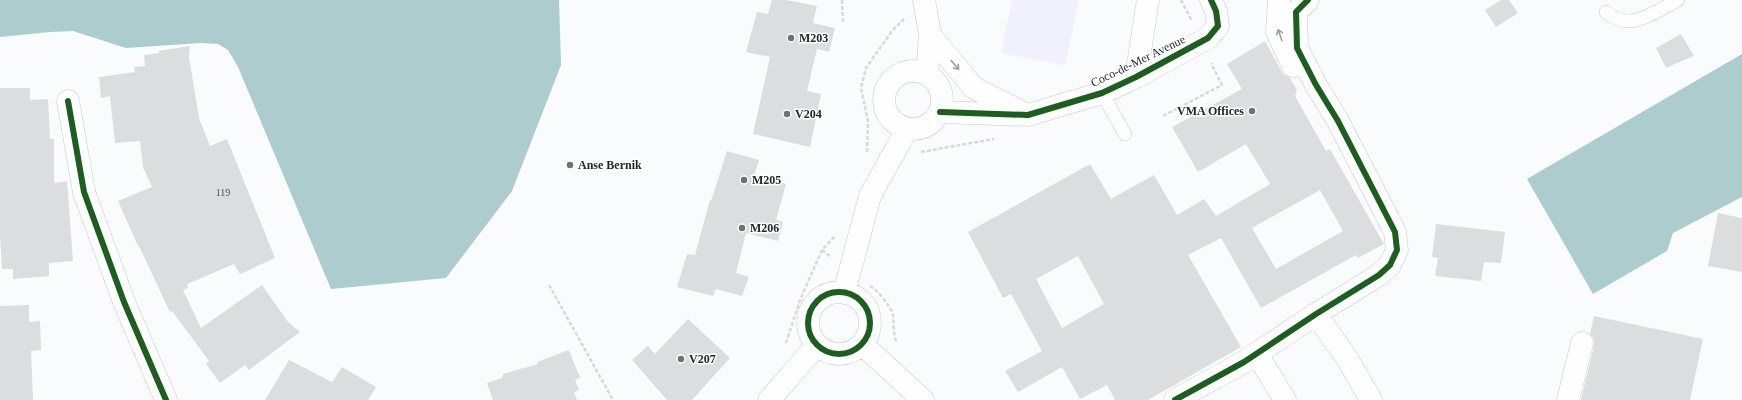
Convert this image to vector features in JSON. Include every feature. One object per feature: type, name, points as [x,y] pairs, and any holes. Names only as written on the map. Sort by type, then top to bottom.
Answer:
[{"type":"street","points":[[924,0],[930,34],[927,74]]},
{"type":"street","points":[[1136,77],[1148,0]]},
{"type":"street","name":"Coco-de-Mer Avenue","points":[[940,112],[1028,115],[1102,93],[1136,77],[1208,38],[1218,26],[1216,10],[1211,0]]},
{"type":"street","points":[[1279,0],[1278,32],[1302,85],[1359,162]]},
{"type":"street","points":[[1175,400],[1257,354],[1390,266],[1397,250],[1395,232],[1338,120],[1316,85],[1297,48],[1296,12],[1308,0]]},
{"type":"street","points":[[930,34],[974,88],[1028,115]]},
{"type":"street","points":[[907,71],[918,71],[927,74],[934,79],[939,86],[943,104],[940,112],[935,120],[926,126],[917,129],[907,129],[898,125],[890,118],[885,109],[885,90],[891,81],[898,75],[907,71]]},
{"type":"street","points":[[68,101],[84,192],[124,302],[166,400]]},
{"type":"street","points":[[846,283],[853,296],[861,301],[867,309],[870,319],[870,328],[863,345],[844,354],[834,354],[825,351],[817,345],[811,336],[808,325],[809,314],[815,304],[823,297],[833,293],[846,283],[870,196],[907,129]]},
{"type":"street","points":[[1316,314],[1348,360],[1371,400]]},
{"type":"street","points":[[1568,400],[1582,343]]},
{"type":"street","points":[[769,400],[817,345]]},
{"type":"street","points":[[863,345],[923,400]]},
{"type":"street","points":[[1257,354],[1285,400]]},
{"type":"lane","points":[[1606,12],[1617,20],[1623,22],[1636,21],[1678,0]]},
{"type":"lane","points":[[1102,93],[1124,134]]},
{"type":"path","points":[[842,0],[843,22]]},
{"type":"path","points":[[867,158],[868,121],[861,88],[866,68],[892,31],[924,0]]},
{"type":"path","points":[[785,347],[800,300],[822,250],[836,235]]},
{"type":"path","points":[[822,250],[846,283],[877,290],[892,313],[895,338],[898,345]]},
{"type":"path","points":[[549,285],[613,400]]},
{"type":"shaded area","points":[[1012,0],[1079,0],[1065,65],[1001,53]]},
{"type":"water","points":[[0,0],[559,0],[561,65],[512,191],[446,278],[331,289],[238,67],[228,50],[218,44],[201,43],[126,48],[73,31],[0,37]]},
{"type":"water","points":[[1742,54],[1742,197],[1673,233],[1667,251],[1593,294],[1527,179]]},
{"type":"building","points":[[772,0],[786,0],[817,6],[813,23],[835,28],[829,52],[817,49],[807,91],[821,94],[810,147],[753,134],[770,57],[746,52],[757,12],[768,14]]},
{"type":"building","points":[[1501,0],[1509,0],[1518,13],[1496,27],[1485,10]]},
{"type":"building","points":[[1681,34],[1694,56],[1666,68],[1656,48]]},
{"type":"building","points":[[1265,41],[1283,74],[1290,78],[1297,90],[1295,96],[1326,151],[1330,149],[1384,244],[1358,258],[1356,255],[1261,308],[1221,238],[1188,255],[1241,347],[1148,400],[1115,400],[1107,385],[1080,399],[1062,367],[1018,392],[1005,371],[1042,351],[1011,294],[1003,298],[968,232],[1090,164],[1111,199],[1154,175],[1177,215],[1204,199],[1216,216],[1270,184],[1246,144],[1198,172],[1172,127],[1242,89],[1227,64]],"holes":[[[1320,190],[1343,231],[1276,269],[1252,228]],[[1078,256],[1104,304],[1062,328],[1036,279]]]},
{"type":"building","points":[[190,46],[189,57],[199,118],[210,146],[227,139],[275,258],[240,274],[234,264],[187,284],[188,288],[183,290],[201,328],[262,285],[288,322],[300,332],[249,370],[245,365],[220,383],[206,364],[209,361],[172,311],[170,312],[118,201],[152,187],[143,167],[140,141],[115,143],[110,96],[101,98],[99,77],[135,72],[134,67],[145,66],[144,55]]},
{"type":"building","points":[[0,88],[30,88],[30,100],[48,99],[50,139],[54,139],[54,183],[67,181],[73,261],[49,263],[49,276],[13,279],[13,269],[2,269],[0,235]]},
{"type":"building","points":[[727,151],[759,160],[754,175],[786,184],[776,220],[783,222],[778,241],[746,233],[736,273],[749,277],[742,296],[716,289],[713,296],[677,287],[687,254],[695,255],[710,200],[711,201]]},
{"type":"building","points":[[1718,213],[1742,218],[1742,272],[1708,266]]},
{"type":"building","points":[[1436,224],[1505,232],[1501,263],[1484,262],[1481,281],[1435,276],[1438,258],[1432,257]]},
{"type":"building","points":[[29,305],[29,322],[40,321],[41,350],[31,351],[33,400],[0,400],[0,306]]},
{"type":"building","points":[[1594,316],[1703,339],[1690,400],[1581,400],[1594,346],[1594,339],[1590,334]]},
{"type":"building","name":"V207","points":[[688,319],[730,358],[692,400],[667,400],[632,360],[648,346],[655,354]]},
{"type":"building","points":[[569,350],[580,378],[575,380],[579,390],[574,392],[577,400],[493,400],[487,383],[502,378],[503,374],[538,364],[537,362]]},
{"type":"building","points":[[289,360],[332,382],[342,367],[376,387],[368,400],[265,400]]},
{"type":"cycle path","points":[[940,112],[1028,115],[1102,93],[1136,77],[1208,38],[1218,26],[1216,11],[1211,0]]},
{"type":"cycle path","points":[[1175,400],[1244,362],[1316,314],[1379,275],[1390,265],[1397,250],[1395,232],[1338,121],[1316,85],[1297,48],[1296,12],[1308,0]]},
{"type":"cycle path","points":[[68,101],[84,192],[124,302],[166,400]]},
{"type":"cycle path","points":[[839,292],[856,297],[861,301],[865,306],[870,323],[865,340],[861,345],[856,349],[839,354],[822,349],[817,345],[813,340],[808,323],[813,306],[817,301],[822,297],[839,292]]},
{"type":"place","name":"M203","points":[[791,38]]},
{"type":"place","name":"VMA Offices","points":[[1252,111]]},
{"type":"place","name":"V204","points":[[787,114]]},
{"type":"place","name":"Anse Bernik","points":[[570,165]]},
{"type":"place","name":"M205","points":[[744,180]]},
{"type":"place","name":"M206","points":[[742,228]]},
{"type":"place","name":"V207","points":[[681,359]]}]
